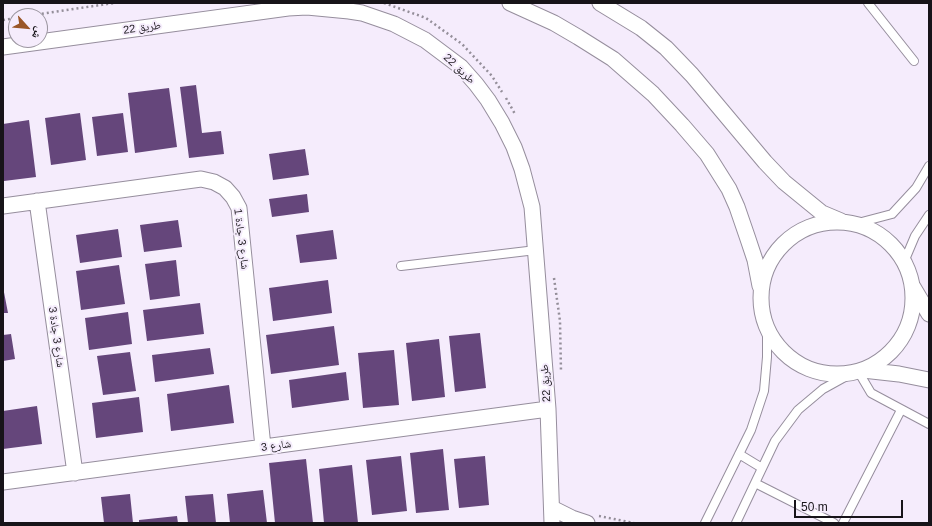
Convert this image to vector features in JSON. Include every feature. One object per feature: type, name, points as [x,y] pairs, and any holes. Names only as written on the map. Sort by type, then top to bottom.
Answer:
[{"type":"street","points":[[510,3],[554,23],[613,59],[653,94],[707,154],[729,189],[741,218],[753,253],[761,292],[763,315],[767,327],[778,347],[786,355],[801,365],[817,372],[828,374],[858,372],[905,375],[929,380]]},
{"type":"street","points":[[600,3],[641,28],[679,61],[764,162],[784,182],[822,212],[878,233],[888,241],[904,262],[910,273],[913,286],[914,299],[909,325],[903,337],[886,357],[858,372]]},
{"type":"street","name":"طريق 22","points":[[3,48],[288,8],[306,7],[349,11],[374,16],[394,24],[425,40],[456,64],[476,84],[502,123],[514,147],[522,169],[532,207],[548,409],[552,516]]},
{"type":"street","name":"شارع 3 جادة 1","points":[[3,206],[201,179],[214,182],[225,188],[233,197],[239,208],[263,447]]},
{"type":"street","name":"شارع 3 جادة 3","points":[[37,201],[75,473]]},
{"type":"street","points":[[761,292],[768,267],[774,255],[792,237],[803,230],[816,225],[828,222],[848,223]]},
{"type":"street","points":[[913,286],[929,314]]},
{"type":"street","name":"شارع 3","points":[[3,482],[548,409]]},
{"type":"street","points":[[552,516],[572,518],[587,523]]},
{"type":"lane","points":[[613,3],[623,17]]},
{"type":"lane","points":[[868,3],[914,61]]},
{"type":"lane","points":[[848,223],[892,214],[916,188],[929,166]]},
{"type":"lane","points":[[904,262],[915,236],[929,215]]},
{"type":"lane","points":[[400,266],[536,250]]},
{"type":"lane","points":[[705,523],[751,430],[764,391],[767,356],[767,327]]},
{"type":"lane","points":[[736,523],[775,441],[798,410],[823,389],[858,372],[871,393],[929,424]]},
{"type":"lane","points":[[843,523],[901,410]]},
{"type":"lane","points":[[739,454],[762,468]]},
{"type":"lane","points":[[755,483],[834,523]]},
{"type":"path","points":[[48,13],[114,3]]},
{"type":"building","points":[[196,85],[202,133],[221,131],[224,154],[189,158],[180,87]]},
{"type":"building","points":[[169,88],[177,147],[135,153],[128,93]]},
{"type":"building","points":[[80,113],[86,160],[51,165],[45,118]]},
{"type":"building","points":[[123,113],[128,152],[97,156],[92,117]]},
{"type":"building","points":[[29,120],[36,177],[4,181],[3,124]]},
{"type":"building","points":[[305,149],[309,175],[273,180],[269,154]]},
{"type":"building","points":[[307,194],[309,212],[272,217],[269,199]]},
{"type":"building","points":[[178,220],[182,247],[144,252],[140,225]]},
{"type":"building","points":[[118,229],[122,257],[80,263],[76,235]]},
{"type":"building","points":[[333,230],[337,259],[300,263],[296,235]]},
{"type":"building","points":[[176,260],[180,296],[150,300],[145,264]]},
{"type":"building","points":[[119,265],[125,304],[81,310],[76,271]]},
{"type":"building","points":[[328,280],[332,313],[273,321],[269,288]]},
{"type":"building","points":[[3,287],[8,313],[3,313]]},
{"type":"building","points":[[200,303],[204,334],[147,341],[143,310]]},
{"type":"building","points":[[128,312],[132,344],[89,350],[85,318]]},
{"type":"building","points":[[334,326],[339,365],[271,374],[266,335]]},
{"type":"building","points":[[480,333],[486,388],[455,392],[449,336]]},
{"type":"building","points":[[11,334],[15,359],[3,361],[3,335]]},
{"type":"building","points":[[439,339],[445,397],[412,401],[406,343]]},
{"type":"building","points":[[210,348],[214,374],[155,382],[152,355]]},
{"type":"building","points":[[394,350],[399,405],[363,408],[358,353]]},
{"type":"building","points":[[130,352],[136,391],[103,395],[97,356]]},
{"type":"building","points":[[346,372],[349,400],[292,408],[289,380]]},
{"type":"building","points":[[229,385],[234,423],[171,431],[167,394]]},
{"type":"building","points":[[139,397],[143,432],[96,438],[92,403]]},
{"type":"building","points":[[37,406],[42,444],[3,449],[3,411]]},
{"type":"building","points":[[443,449],[449,510],[416,513],[410,453]]},
{"type":"building","points":[[401,456],[407,511],[372,515],[366,460]]},
{"type":"building","points":[[485,456],[489,505],[459,508],[454,459]]},
{"type":"building","points":[[306,459],[313,523],[275,523],[269,463]]},
{"type":"building","points":[[352,465],[358,523],[324,523],[319,469]]},
{"type":"building","points":[[263,490],[267,523],[230,523],[227,494]]},
{"type":"building","points":[[130,494],[133,523],[104,523],[101,497]]},
{"type":"building","points":[[213,494],[216,523],[188,523],[185,496]]},
{"type":"building","points":[[177,516],[178,523],[139,523],[139,520]]}]
